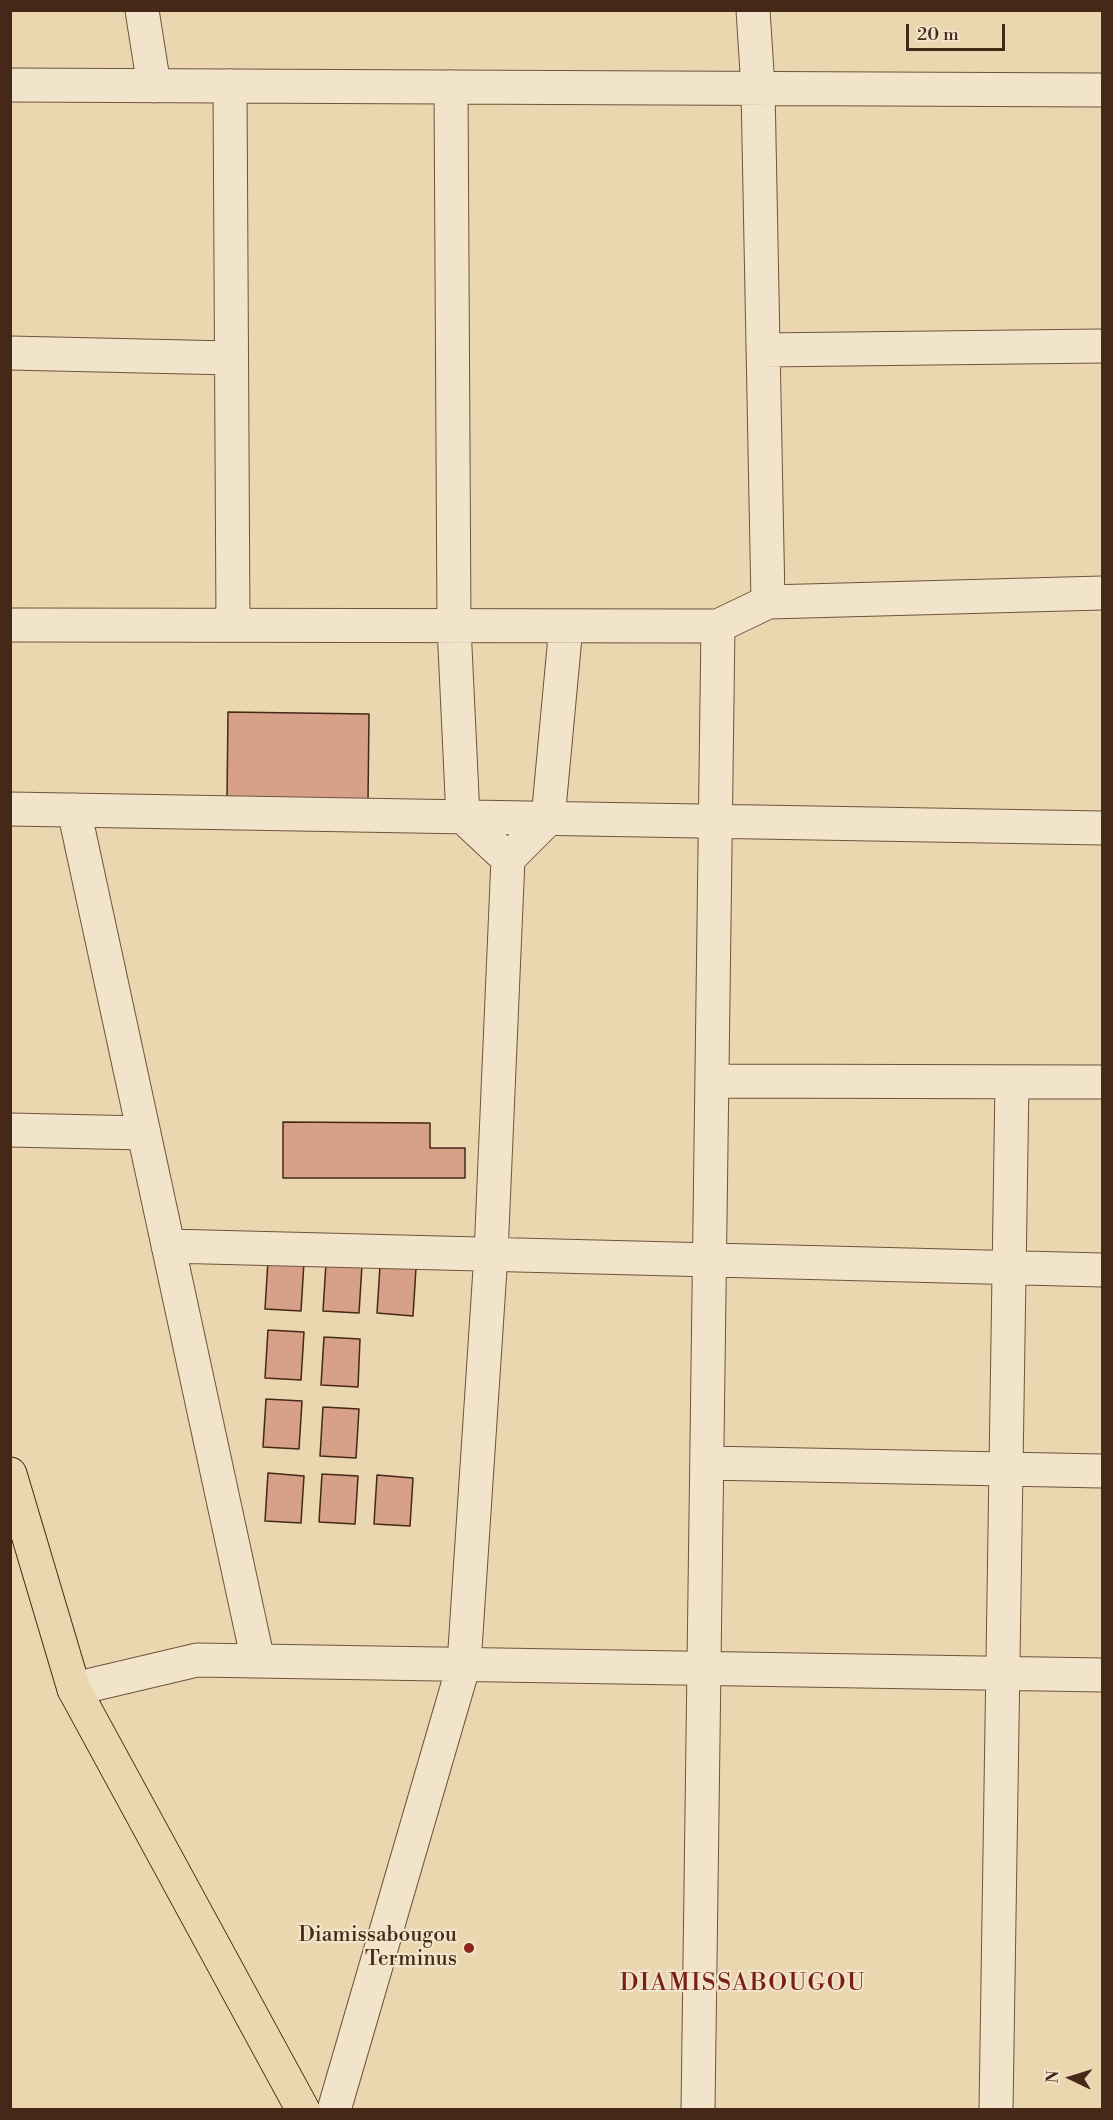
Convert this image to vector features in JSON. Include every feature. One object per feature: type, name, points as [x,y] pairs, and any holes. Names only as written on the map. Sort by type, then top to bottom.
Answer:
[{"type":"main road","points":[[10,1474],[74,1689],[303,2109]]},
{"type":"street","points":[[142,10],[154,86]]},
{"type":"street","points":[[753,10],[758,88],[768,602]]},
{"type":"street","points":[[10,86],[1102,90]]},
{"type":"street","points":[[230,86],[232,625]]},
{"type":"street","points":[[451,87],[454,626],[463,817],[508,859]]},
{"type":"street","points":[[763,350],[1102,346]]},
{"type":"street","points":[[10,353],[231,358]]},
{"type":"street","points":[[10,625],[718,626],[768,602],[1102,593]]},
{"type":"street","points":[[334,2109],[464,1664],[491,1254],[508,859],[548,819],[566,626]]},
{"type":"street","points":[[698,2109],[718,626]]},
{"type":"street","points":[[10,809],[1102,828]]},
{"type":"street","points":[[74,810],[258,1661]]},
{"type":"street","points":[[712,1081],[1102,1083]]},
{"type":"street","points":[[996,2109],[1012,1082]]},
{"type":"street","points":[[10,1130],[144,1133]]},
{"type":"street","points":[[168,1246],[1102,1270]]},
{"type":"street","points":[[707,1463],[1102,1471]]},
{"type":"street","points":[[74,1689],[197,1660],[1102,1675]]},
{"type":"building","points":[[228,712],[369,714],[368,801],[227,799]]},
{"type":"building","points":[[283,1122],[430,1123],[430,1148],[465,1148],[465,1178],[283,1178]]},
{"type":"building","points":[[268,1260],[304,1262],[301,1311],[265,1309]]},
{"type":"building","points":[[326,1263],[362,1265],[359,1313],[323,1311]]},
{"type":"building","points":[[380,1266],[416,1268],[413,1316],[377,1313]]},
{"type":"building","points":[[268,1330],[304,1332],[301,1380],[265,1378]]},
{"type":"building","points":[[324,1337],[360,1339],[358,1387],[321,1385]]},
{"type":"building","points":[[266,1399],[302,1401],[299,1449],[263,1447]]},
{"type":"building","points":[[323,1407],[359,1409],[356,1458],[320,1456]]},
{"type":"building","points":[[268,1473],[304,1476],[301,1523],[265,1521]]},
{"type":"building","points":[[322,1474],[358,1476],[355,1524],[319,1522]]},
{"type":"building","points":[[377,1475],[413,1478],[410,1526],[374,1524]]},
{"type":"place","name":"Diamissabougou Terminus","points":[[469,1948]]},
{"type":"district","name":"DIAMISSABOUGOU","points":[[743,1984]]}]
